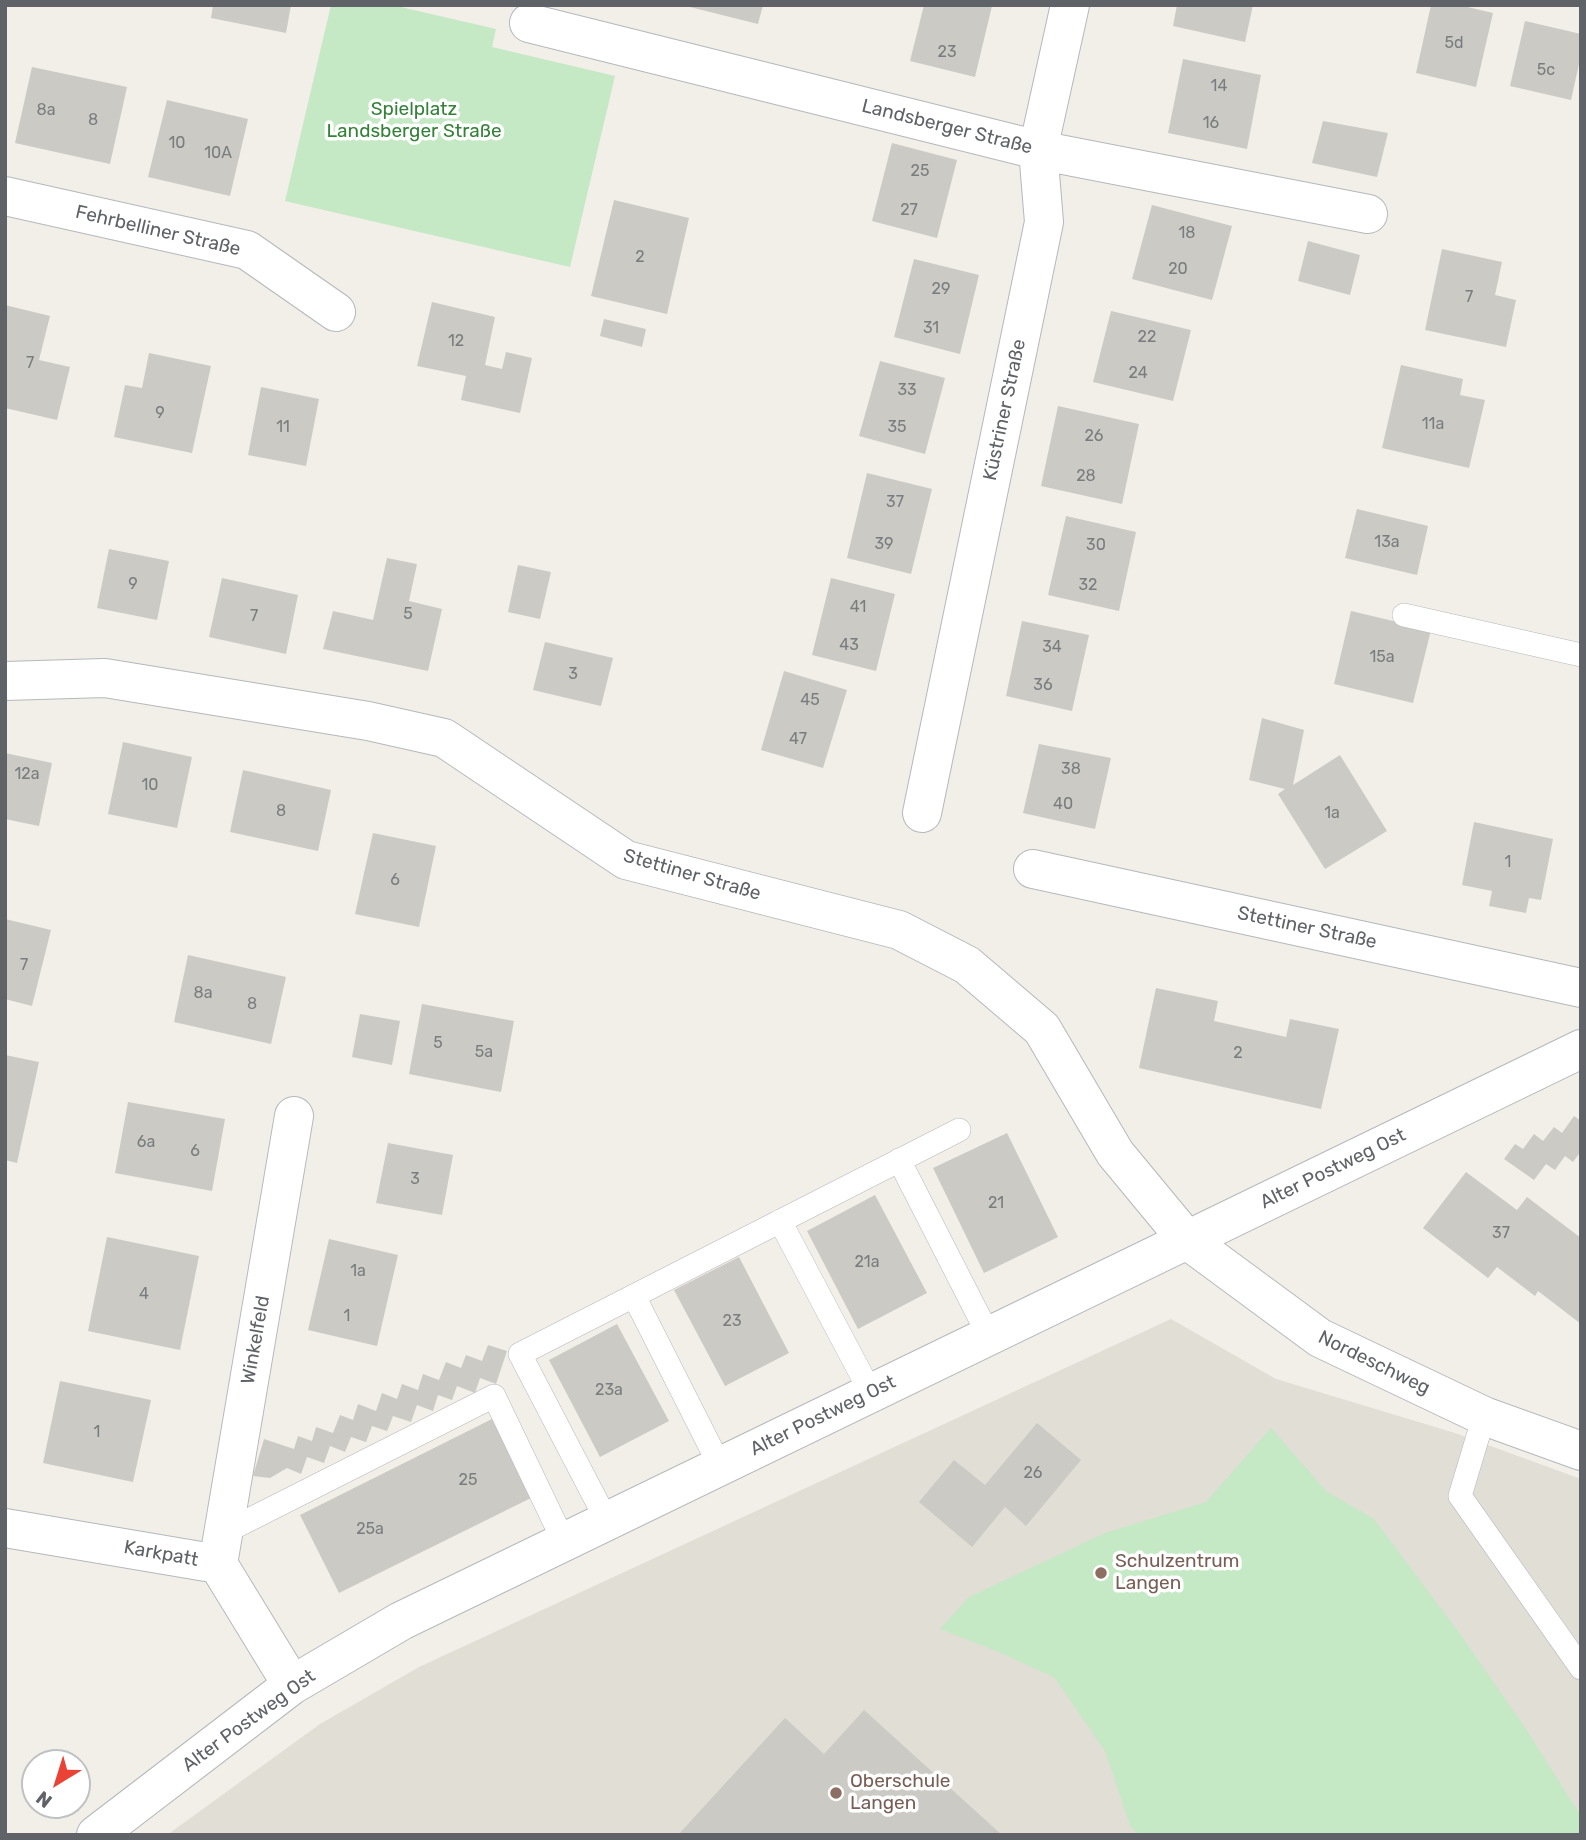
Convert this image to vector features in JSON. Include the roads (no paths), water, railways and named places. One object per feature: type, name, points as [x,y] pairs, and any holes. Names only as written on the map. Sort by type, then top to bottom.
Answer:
[{"type":"street","name":"Küstriner Straße","points":[[922,813],[1044,222],[1038,150],[1070,5]]},
{"type":"street","name":"Landsberger Straße","points":[[529,23],[1038,150],[1368,214]]},
{"type":"street","name":"Fehrbelliner Straße","points":[[5,196],[247,250],[336,312]]},
{"type":"street","name":"Stettiner Straße","points":[[5,681],[105,678],[368,721],[444,738],[626,860],[899,930],[967,965],[1042,1029],[1115,1153],[1187,1240]]},
{"type":"street","name":"Stettiner Straße","points":[[1033,869],[1581,988]]},
{"type":"street","name":"Alter Postweg Ost","points":[[96,1835],[292,1685],[401,1621],[1581,1049]]},
{"type":"street","name":"Winkelfeld","points":[[221,1548],[294,1116]]},
{"type":"street","name":"Nordeschweg","points":[[1187,1240],[1320,1338],[1484,1416],[1581,1451]]},
{"type":"street","name":"Karkpatt","points":[[5,1528],[221,1548],[292,1685]]},
{"type":"lane","points":[[1404,615],[1581,655]]},
{"type":"lane","points":[[607,1521],[520,1354],[959,1130]]},
{"type":"lane","points":[[899,1160],[989,1336]]},
{"type":"lane","points":[[780,1221],[871,1393]]},
{"type":"lane","points":[[634,1296],[720,1466]]},
{"type":"lane","points":[[221,1548],[494,1396],[564,1542]]},
{"type":"lane","points":[[1484,1416],[1460,1496],[1581,1668]]},
{"type":"place","name":"Schulzentrum Langen","points":[[1101,1573]]},
{"type":"place","name":"Oberschule Langen","points":[[836,1793]]},
{"type":"park label","name":"Spielplatz Landsberger Straße","points":[[414,121]]}]
